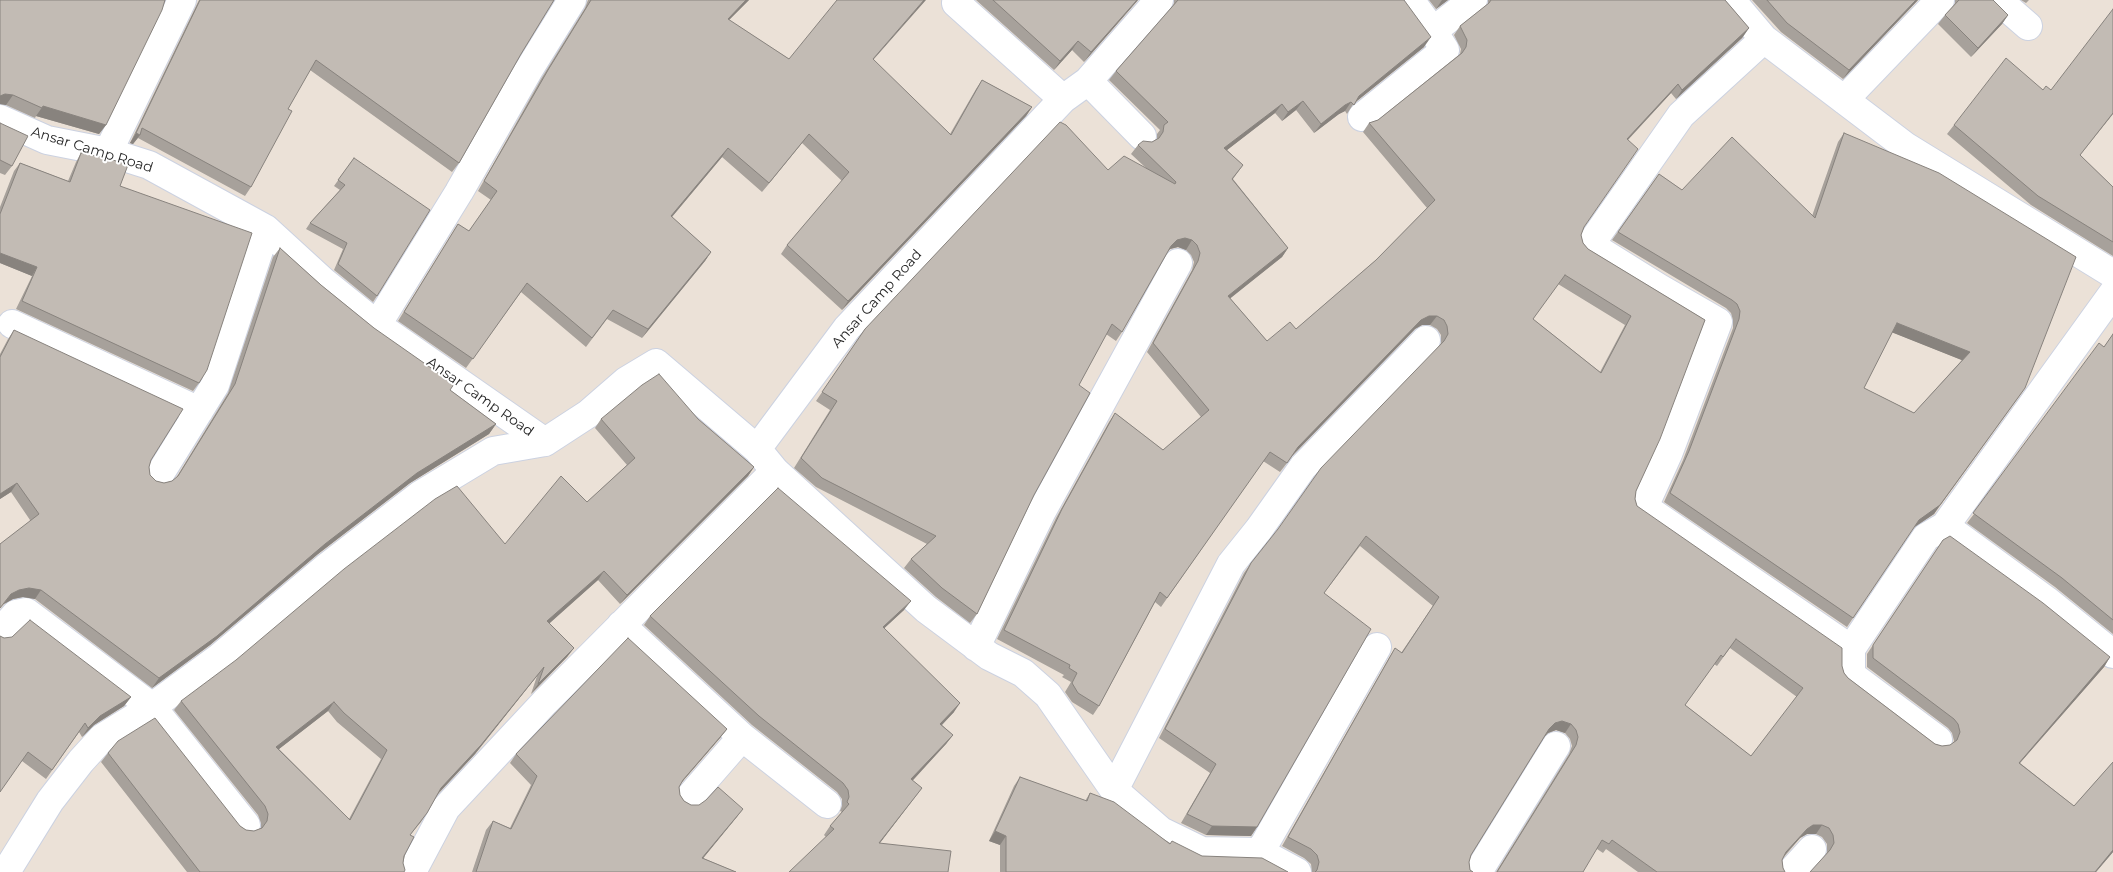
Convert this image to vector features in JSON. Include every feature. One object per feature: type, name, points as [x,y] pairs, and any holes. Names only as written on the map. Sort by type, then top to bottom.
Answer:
[{"type":"street","points":[[108,152],[182,0]]},
{"type":"street","points":[[378,325],[572,0]]},
{"type":"street","points":[[958,0],[956,2],[1063,99]]},
{"type":"street","points":[[1362,117],[1445,50],[1434,31],[1410,0]]},
{"type":"street","points":[[1434,31],[1473,0]]},
{"type":"street","points":[[1731,0],[1764,39],[1905,146],[2113,274]]},
{"type":"street","points":[[1844,100],[1940,0]]},
{"type":"street","points":[[1998,0],[2028,26]]},
{"type":"street","name":"Ansar Camp Road","points":[[0,119],[47,140],[108,152],[149,165],[266,229],[325,283],[378,325],[545,442],[588,414],[626,381],[656,363],[757,449],[847,328],[1063,99],[1088,81],[1156,1]]},
{"type":"street","points":[[1764,39],[1681,115],[1590,245],[1718,322],[1668,454],[1644,507],[1851,649]]},
{"type":"street","points":[[1088,81],[1142,136]]},
{"type":"street","points":[[158,477],[215,385],[266,229]]},
{"type":"street","points":[[976,647],[1042,511],[1178,263]]},
{"type":"street","points":[[1938,740],[1851,675],[1851,649],[1926,536],[1945,526],[2113,293]]},
{"type":"street","points":[[12,324],[199,411]]},
{"type":"street","points":[[1114,790],[1231,564],[1259,529],[1303,467],[1426,340]]},
{"type":"street","points":[[6,872],[50,801],[81,760],[102,738],[152,707],[220,657],[328,566],[420,495],[493,451],[545,442]]},
{"type":"street","points":[[757,449],[775,471],[926,609],[976,647],[1023,673],[1048,695],[1114,790],[1161,831],[1200,861],[1260,852],[1298,872]]},
{"type":"street","points":[[412,872],[446,808],[545,702],[775,471]]},
{"type":"street","points":[[1945,526],[2046,600],[2113,654]]},
{"type":"street","points":[[0,632],[16,614],[26,612],[152,707],[246,825]]},
{"type":"street","points":[[621,626],[742,738],[827,804]]},
{"type":"street","points":[[1260,852],[1377,647]]},
{"type":"street","points":[[688,799],[742,738]]},
{"type":"street","points":[[1478,872],[1556,746]]},
{"type":"street","points":[[1791,872],[1812,849]]},
{"type":"building","points":[[0,0],[165,0],[162,10],[106,125],[43,106],[42,108],[13,95],[5,94],[0,96]]},
{"type":"building","points":[[200,0],[554,0],[459,163],[316,60],[288,109],[292,111],[251,187],[142,128],[140,135],[136,133]]},
{"type":"building","points":[[591,0],[746,0],[728,19],[789,59],[837,0],[924,0],[873,59],[951,135],[982,80],[1032,107],[848,301],[787,245],[849,172],[809,134],[769,183],[728,148],[671,216],[711,252],[648,329],[613,310],[592,338],[527,283],[473,359],[404,312],[458,224],[469,231],[497,191],[484,181]]},
{"type":"building","points":[[993,0],[1137,0],[1091,52],[1078,41],[1060,61]]},
{"type":"building","points":[[1178,0],[1404,0],[1431,37],[1359,96],[1354,105],[1351,102],[1345,105],[1321,124],[1303,101],[1288,112],[1282,104],[1224,148],[1243,165],[1232,179],[1288,248],[1228,296],[1267,341],[1290,322],[1296,329],[1376,260],[1435,200],[1369,123],[1378,120],[1462,53],[1466,47],[1467,40],[1460,26],[1491,0],[1725,0],[1749,28],[1682,90],[1678,84],[1627,139],[1638,149],[1584,227],[1581,235],[1583,243],[1588,249],[1705,320],[1660,439],[1636,491],[1635,499],[1637,506],[1842,648],[1842,666],[1848,678],[1935,744],[1942,746],[1950,745],[1957,740],[1960,732],[1958,724],[1873,658],[1873,645],[1943,540],[1950,536],[2043,603],[2110,657],[2019,763],[2074,806],[2113,762],[2113,850],[2095,872],[1810,872],[1834,843],[1833,835],[1829,828],[1822,825],[1813,825],[1786,852],[1782,860],[1785,872],[1657,872],[1612,840],[1609,844],[1602,840],[1583,872],[1497,872],[1576,745],[1578,737],[1576,730],[1571,724],[1562,721],[1555,723],[1549,729],[1471,855],[1469,862],[1470,870],[1473,872],[1315,872],[1319,862],[1317,855],[1311,849],[1288,837],[1395,648],[1402,653],[1439,597],[1366,536],[1324,593],[1371,629],[1257,827],[1212,826],[1187,814],[1216,764],[1165,729],[1251,563],[1278,529],[1321,468],[1444,341],[1448,334],[1444,320],[1437,316],[1429,316],[1421,320],[1298,447],[1287,463],[1270,452],[1167,598],[1160,592],[1099,706],[1078,693],[1072,683],[1077,673],[1069,668],[1070,665],[1004,630],[1062,509],[1115,413],[1163,450],[1209,410],[1153,343],[1198,261],[1200,253],[1197,245],[1192,240],[1185,238],[1177,240],[1171,246],[1122,332],[1112,324],[1079,385],[1090,393],[1034,495],[977,614],[942,588],[911,559],[936,536],[822,478],[801,458],[837,401],[822,392],[865,329],[1060,122],[1066,125],[1108,170],[1124,156],[1175,184],[1176,182],[1138,145],[1143,141],[1152,142],[1159,138],[1163,132],[1164,125],[1168,122],[1116,71]],"holes":[[[1565,275],[1631,316],[1601,373],[1533,319]],[[1736,639],[1803,688],[1751,756],[1685,705],[1721,655],[1723,657]]]},
{"type":"building","points":[[1767,0],[1916,0],[1849,70],[1787,23]]},
{"type":"building","points":[[1959,0],[1993,0],[2008,15],[1978,48],[1945,15]]},
{"type":"building","points":[[2113,9],[2113,113],[2080,155],[2113,187],[2113,242],[2038,196],[1954,125],[2006,58],[2043,90],[2046,86],[2051,90]]},
{"type":"building","points":[[0,123],[28,136],[12,166],[0,160]]},
{"type":"building","points":[[1844,133],[1939,173],[2076,257],[2025,388],[1940,505],[1919,520],[1853,618],[1670,493],[1689,451],[1739,319],[1740,311],[1737,304],[1732,300],[1618,232],[1659,174],[1682,190],[1732,137],[1815,218]],"holes":[[[1897,323],[1970,352],[1914,413],[1864,388]]]},
{"type":"building","points":[[81,153],[128,165],[120,186],[252,233],[207,370],[199,383],[22,301],[37,267],[0,253],[0,214],[20,163],[70,182]]},
{"type":"building","points":[[354,158],[430,210],[377,296],[338,264],[347,243],[310,223],[345,185],[338,180]]},
{"type":"building","points":[[280,248],[321,285],[374,328],[454,384],[450,390],[496,424],[417,473],[325,544],[217,636],[159,678],[41,590],[29,588],[19,590],[11,594],[0,608],[0,544],[39,514],[17,483],[0,494],[0,357],[14,330],[183,409],[151,460],[149,467],[150,475],[156,481],[164,483],[172,481],[178,476],[235,384]]},
{"type":"building","points":[[2113,334],[2113,620],[2062,578],[1973,513],[2099,343],[2104,347]]},
{"type":"building","points":[[659,374],[698,419],[754,467],[627,595],[604,571],[547,621],[574,648],[538,684],[544,667],[481,745],[441,788],[427,813],[410,835],[414,837],[404,856],[404,872],[200,872],[108,753],[118,741],[155,718],[240,826],[246,830],[254,831],[262,828],[267,821],[268,814],[265,806],[181,701],[236,660],[344,569],[435,499],[457,486],[505,544],[561,476],[587,502],[635,458],[601,419],[642,385]],"holes":[[[334,702],[387,750],[350,820],[276,747]]]},
{"type":"building","points":[[778,488],[911,601],[883,627],[960,703],[940,724],[953,735],[911,779],[922,788],[879,843],[951,851],[948,872],[789,872],[834,829],[830,826],[849,804],[847,802],[849,797],[848,790],[843,783],[759,716],[650,616]]},
{"type":"building","points":[[30,620],[131,697],[100,716],[88,728],[85,723],[52,770],[28,752],[0,792],[0,636],[4,638],[12,637]]},
{"type":"building","points":[[628,638],[727,729],[679,787],[680,795],[684,801],[691,805],[699,805],[718,787],[743,809],[702,858],[736,872],[476,872],[493,821],[511,829],[537,776],[516,754]]},
{"type":"building","points":[[1020,777],[1087,801],[1090,793],[1114,802],[1170,844],[1172,841],[1202,856],[1262,858],[1288,872],[1006,872],[1006,836],[995,831]]}]
